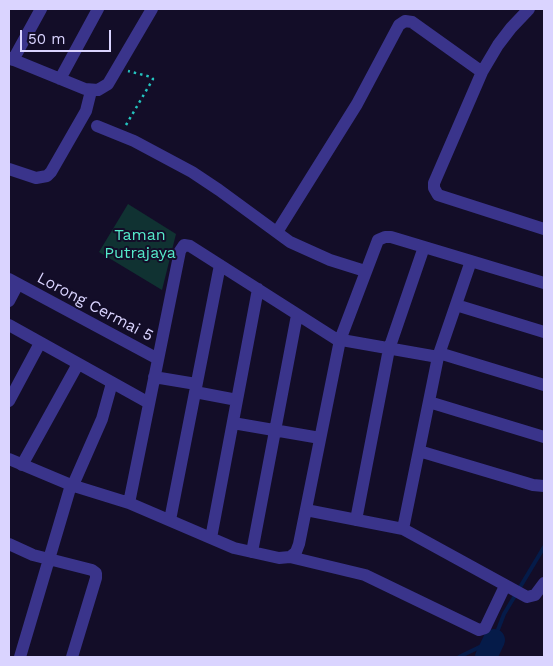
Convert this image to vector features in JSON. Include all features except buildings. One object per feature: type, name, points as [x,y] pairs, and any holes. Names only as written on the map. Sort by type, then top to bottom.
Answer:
[{"type":"street","points":[[41,9],[11,59],[91,91],[104,88],[108,84],[152,9]]},
{"type":"street","points":[[60,79],[98,9]]},
{"type":"street","points":[[529,9],[503,39],[482,72],[434,183],[435,191],[438,194],[544,229]]},
{"type":"street","points":[[277,232],[357,104],[399,26],[405,21],[412,22],[482,72]]},
{"type":"street","points":[[9,169],[36,178],[48,176],[86,111],[91,91]]},
{"type":"street","points":[[97,126],[134,141],[192,172],[290,242],[310,252],[365,271]]},
{"type":"street","points":[[290,557],[296,552],[299,544],[340,340],[375,244],[381,238],[391,237],[544,283]]},
{"type":"street","points":[[128,503],[180,251],[184,245],[190,246],[297,315],[340,340],[438,355],[544,385]]},
{"type":"street","points":[[356,520],[389,348],[424,247]]},
{"type":"street","points":[[403,529],[438,355],[471,261]]},
{"type":"street","points":[[170,520],[220,265]]},
{"type":"street","points":[[9,301],[13,282]]},
{"type":"street","name":"Lorong Cermai 5","points":[[13,282],[158,359]]},
{"type":"street","points":[[211,538],[258,290]]},
{"type":"street","points":[[456,305],[544,332]]},
{"type":"street","points":[[252,552],[297,315]]},
{"type":"street","points":[[9,325],[149,404]]},
{"type":"street","points":[[9,401],[40,343]]},
{"type":"street","points":[[22,465],[78,364]]},
{"type":"street","points":[[154,376],[237,400]]},
{"type":"street","points":[[20,657],[72,485],[102,419],[112,383]]},
{"type":"street","points":[[429,402],[544,437]]},
{"type":"street","points":[[233,422],[320,438]]},
{"type":"street","points":[[419,451],[534,485],[544,486]]},
{"type":"street","points":[[9,459],[72,485],[128,503],[234,548],[279,558],[290,557],[365,575],[479,630],[485,628],[508,588]]},
{"type":"street","points":[[306,510],[403,529],[527,597],[535,595],[544,583]]},
{"type":"street","points":[[9,544],[33,555],[92,570],[96,573],[72,657]]},
{"type":"path","points":[[117,68],[153,79],[153,82],[130,116],[120,135]]},
{"type":"green space","name":"Taman Putrajaya","points":[[128,204],[176,234],[162,290],[99,252]]},
{"type":"waterway","points":[[459,657],[494,640],[504,614],[544,547]]},
{"type":"waterway","points":[[486,657],[494,640]]}]
